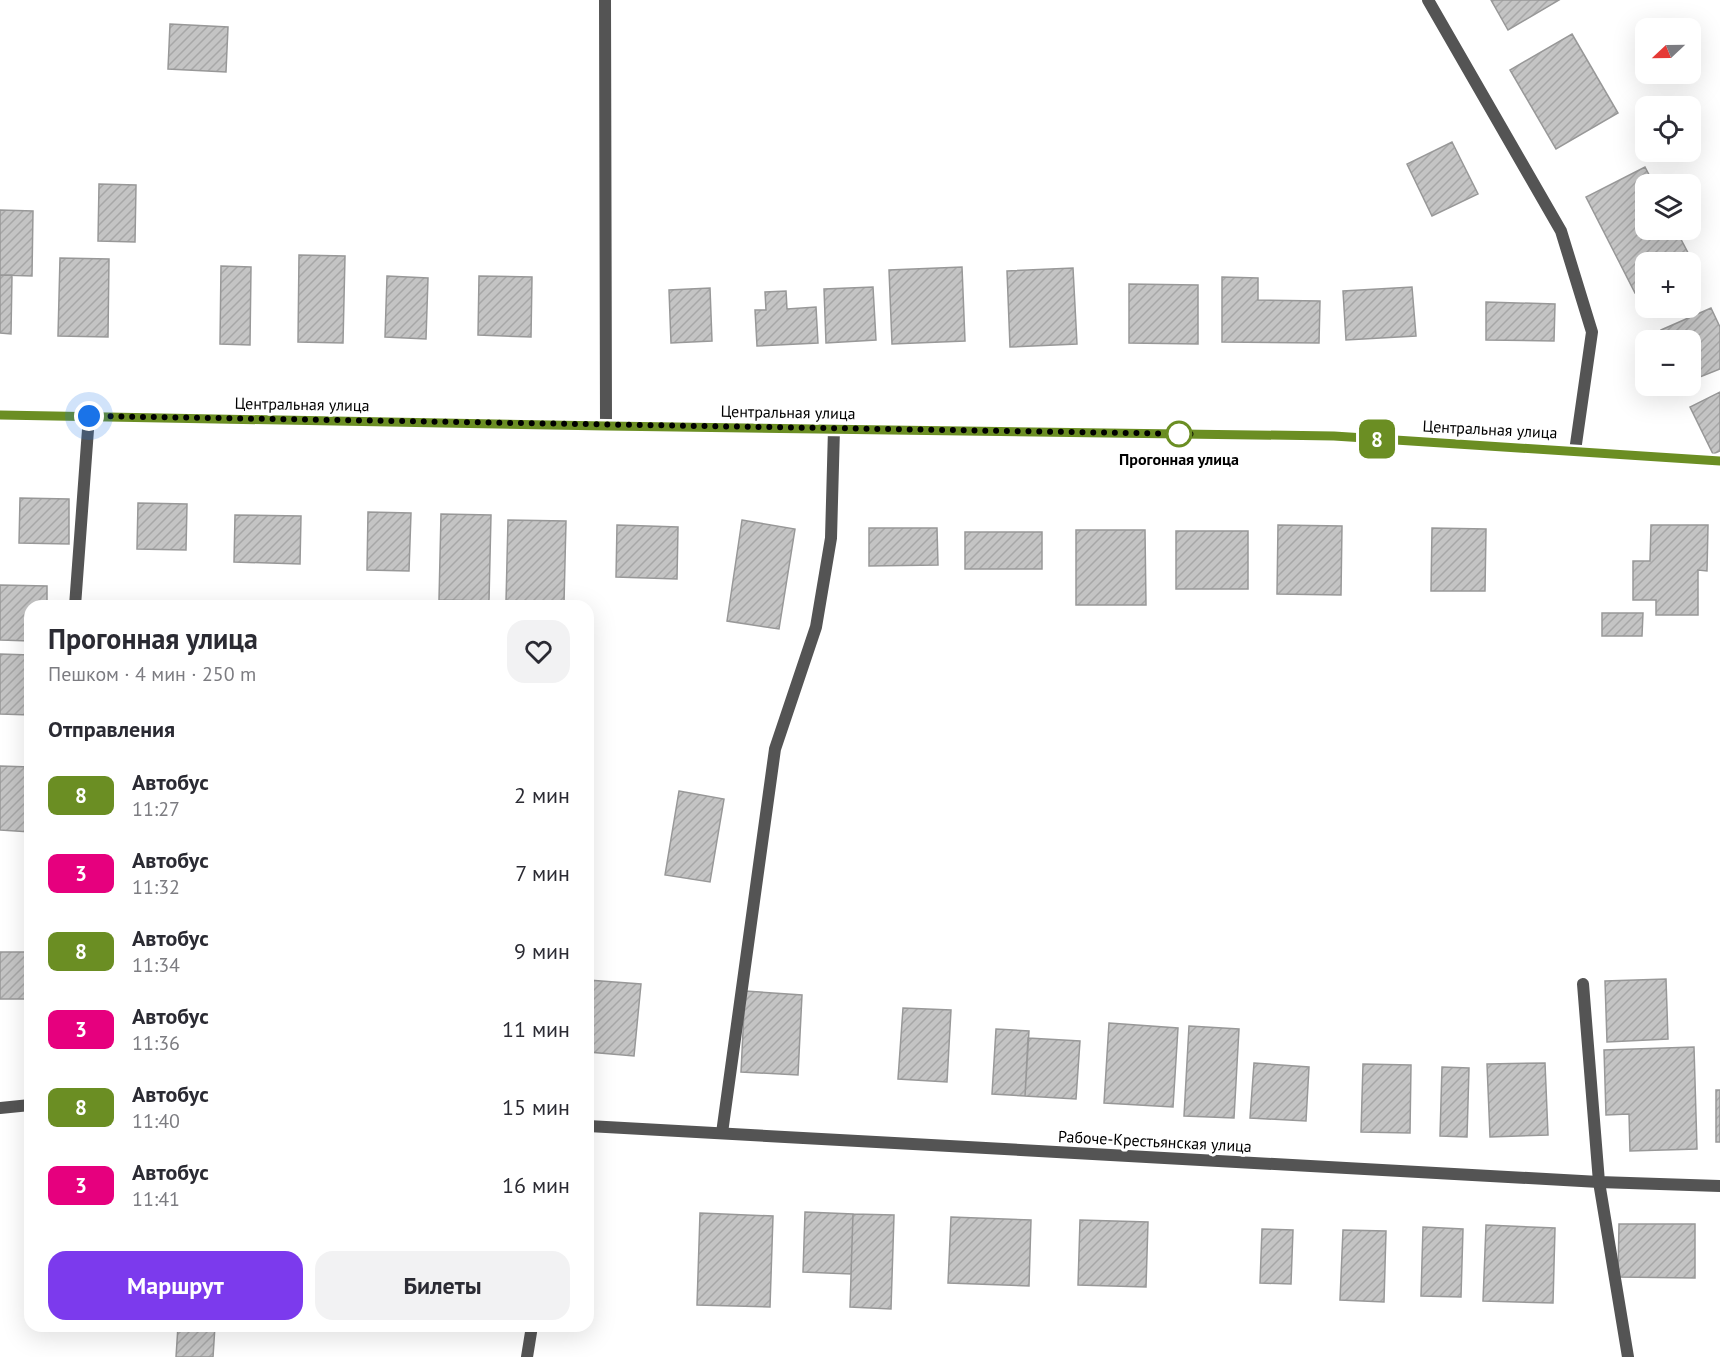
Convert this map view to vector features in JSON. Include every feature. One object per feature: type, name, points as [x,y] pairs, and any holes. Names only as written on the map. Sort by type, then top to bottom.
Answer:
[{"type":"street","points":[[605,0],[606,426]]},
{"type":"street","points":[[1428,0],[1561,231],[1592,332],[1575,451],[1720,461]]},
{"type":"street","name":"Центральная улица","points":[[0,415],[1334,436],[1575,451]]},
{"type":"street","points":[[75,600],[89,416]]},
{"type":"street","points":[[722,1133],[775,749],[816,627],[831,538],[834,429]]},
{"type":"street","points":[[1583,984],[1599,1182],[1628,1357]]},
{"type":"street","points":[[0,1108],[24,1106]]},
{"type":"street","name":"Рабоче-Крестьянская улица","points":[[594,1126],[1599,1182],[1720,1186]]},
{"type":"street","points":[[527,1357],[531,1332]]},
{"type":"building","points":[[1491,0],[1559,0],[1508,30]]},
{"type":"building","points":[[170,24],[228,27],[226,72],[168,69]]},
{"type":"building","points":[[1572,34],[1618,113],[1556,149],[1510,70]]},
{"type":"building","points":[[1452,142],[1478,194],[1432,216],[1407,164]]},
{"type":"building","points":[[1645,167],[1649,174],[1635,174],[1635,240],[1681,240],[1688,252],[1635,252],[1635,293],[1586,197]]},
{"type":"building","points":[[99,184],[136,185],[135,242],[98,241]]},
{"type":"building","points":[[0,210],[33,211],[32,276],[0,275]]},
{"type":"building","points":[[299,255],[345,256],[343,343],[298,342]]},
{"type":"building","points":[[60,258],[109,259],[108,337],[58,336]]},
{"type":"building","points":[[221,266],[251,267],[250,345],[220,344]]},
{"type":"building","points":[[962,267],[965,341],[892,344],[889,270]]},
{"type":"building","points":[[1073,268],[1077,344],[1010,347],[1007,271]]},
{"type":"building","points":[[0,275],[12,275],[11,334],[0,333]]},
{"type":"building","points":[[387,276],[428,278],[426,339],[385,337]]},
{"type":"building","points":[[479,276],[532,277],[531,337],[478,335]]},
{"type":"building","points":[[1222,277],[1258,278],[1258,300],[1320,301],[1319,343],[1222,342]]},
{"type":"building","points":[[1129,284],[1198,285],[1198,344],[1129,343]]},
{"type":"building","points":[[873,287],[876,340],[826,343],[824,289]]},
{"type":"building","points":[[1412,287],[1416,336],[1346,340],[1343,291]]},
{"type":"building","points":[[710,288],[712,341],[671,343],[669,290]]},
{"type":"building","points":[[786,291],[787,309],[816,307],[818,343],[757,346],[755,310],[766,310],[765,292]]},
{"type":"building","points":[[1486,302],[1555,304],[1554,341],[1486,340]]},
{"type":"building","points":[[1711,308],[1720,327],[1720,369],[1701,377],[1701,330],[1661,330],[1688,318],[1701,318],[1701,312]]},
{"type":"building","points":[[1720,392],[1720,451],[1713,454],[1690,407]]},
{"type":"building","points":[[20,498],[69,499],[69,544],[19,543]]},
{"type":"building","points":[[138,503],[187,504],[186,550],[137,549]]},
{"type":"building","points":[[368,512],[411,513],[409,571],[367,570]]},
{"type":"building","points":[[441,514],[491,515],[489,600],[439,600]]},
{"type":"building","points":[[235,515],[301,516],[300,564],[234,562]]},
{"type":"building","points":[[508,520],[566,521],[564,600],[506,600]]},
{"type":"building","points":[[742,520],[795,529],[779,629],[727,621]]},
{"type":"building","points":[[617,525],[678,527],[677,579],[616,577]]},
{"type":"building","points":[[1278,525],[1342,526],[1341,595],[1277,594]]},
{"type":"building","points":[[1651,525],[1708,525],[1707,571],[1698,570],[1698,615],[1656,615],[1656,600],[1633,600],[1633,561],[1650,561]]},
{"type":"building","points":[[869,528],[937,528],[938,565],[869,566]]},
{"type":"building","points":[[1432,528],[1486,529],[1485,591],[1431,591]]},
{"type":"building","points":[[1076,530],[1145,530],[1146,605],[1076,605]]},
{"type":"building","points":[[1176,531],[1248,531],[1248,589],[1176,589]]},
{"type":"building","points":[[965,532],[1042,532],[1042,569],[965,569]]},
{"type":"building","points":[[0,585],[47,586],[47,600],[24,600],[24,641],[0,640]]},
{"type":"building","points":[[1602,613],[1643,613],[1642,636],[1602,636]]},
{"type":"building","points":[[0,654],[24,655],[24,715],[0,714]]},
{"type":"building","points":[[0,766],[24,767],[24,832],[0,830]]},
{"type":"building","points":[[679,791],[724,799],[710,882],[665,875]]},
{"type":"building","points":[[0,952],[24,952],[24,999],[0,999]]},
{"type":"building","points":[[1666,979],[1668,1039],[1607,1042],[1605,981]]},
{"type":"building","points":[[594,980],[641,984],[634,1056],[594,1053]]},
{"type":"building","points":[[745,991],[802,995],[798,1075],[741,1072]]},
{"type":"building","points":[[903,1008],[951,1010],[947,1082],[898,1079]]},
{"type":"building","points":[[1109,1023],[1178,1028],[1173,1107],[1104,1103]]},
{"type":"building","points":[[1189,1026],[1239,1029],[1234,1118],[1184,1116]]},
{"type":"building","points":[[996,1029],[1029,1031],[1025,1096],[992,1094]]},
{"type":"building","points":[[1028,1038],[1080,1041],[1076,1099],[1025,1096]]},
{"type":"building","points":[[1694,1047],[1697,1149],[1630,1151],[1629,1114],[1606,1115],[1604,1050]]},
{"type":"building","points":[[1254,1063],[1309,1067],[1306,1121],[1250,1118]]},
{"type":"building","points":[[1545,1063],[1548,1135],[1490,1137],[1487,1064]]},
{"type":"building","points":[[1363,1064],[1411,1065],[1410,1133],[1361,1132]]},
{"type":"building","points":[[1442,1067],[1469,1068],[1467,1137],[1440,1136]]},
{"type":"building","points":[[1716,1090],[1720,1090],[1720,1142],[1716,1142]]},
{"type":"building","points":[[805,1212],[853,1214],[851,1274],[803,1272]]},
{"type":"building","points":[[700,1213],[773,1216],[770,1307],[697,1305]]},
{"type":"building","points":[[853,1214],[894,1215],[891,1309],[850,1307]]},
{"type":"building","points":[[951,1217],[1031,1220],[1029,1286],[948,1283]]},
{"type":"building","points":[[1080,1220],[1148,1222],[1146,1287],[1078,1285]]},
{"type":"building","points":[[1619,1224],[1695,1224],[1695,1278],[1618,1277]]},
{"type":"building","points":[[1486,1225],[1555,1228],[1553,1303],[1483,1301]]},
{"type":"building","points":[[1423,1227],[1463,1229],[1461,1297],[1421,1296]]},
{"type":"building","points":[[1262,1229],[1293,1230],[1291,1284],[1260,1283]]},
{"type":"building","points":[[1343,1230],[1386,1231],[1384,1302],[1340,1300]]},
{"type":"building","points":[[178,1332],[215,1332],[213,1357],[176,1357]]},
{"type":"bus line","name":"8","points":[[0,415],[1334,436],[1720,461]]},
{"type":"place","name":"Прогонная улица","points":[[1179,434]]},
{"type":"route","points":[[89,416],[1191,434],[1179,434]]}]
